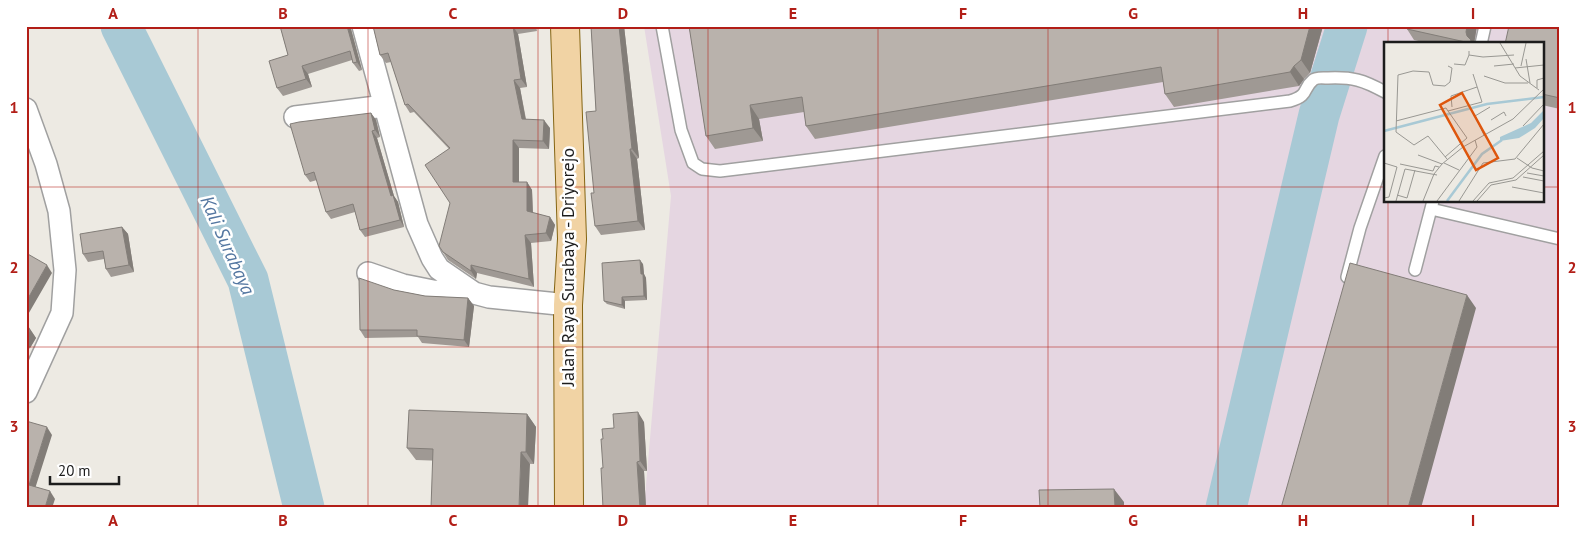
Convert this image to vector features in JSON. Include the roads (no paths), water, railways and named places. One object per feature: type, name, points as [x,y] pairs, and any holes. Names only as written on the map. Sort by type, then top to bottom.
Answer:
[{"type":"main road","name":"Jalan Raya Surabaya - Driyorejo","points":[[565,26],[572,239],[568,305],[569,508]]},
{"type":"street","points":[[363,26],[417,224],[439,269],[474,293]]},
{"type":"street","points":[[295,118],[385,106]]},
{"type":"street","points":[[26,109],[46,164],[59,211],[65,270],[62,312],[26,392]]},
{"type":"street","points":[[368,273],[403,285],[434,291],[474,293],[489,297],[568,305]]},
{"type":"lane","points":[[662,26],[681,130],[692,163],[702,169],[720,171],[1290,101],[1301,97],[1315,79],[1345,77],[1365,81],[1384,91]]},
{"type":"lane","points":[[1481,42],[1485,26]]},
{"type":"lane","points":[[1344,286],[1360,228],[1384,159]]},
{"type":"lane","points":[[1415,270],[1432,205],[1560,239]]},
{"type":"waterway","name":"Kali Surabaya","points":[[121,26],[248,280],[304,508]]},
{"type":"waterway","points":[[1226,508],[1319,115],[1347,26]]}]
